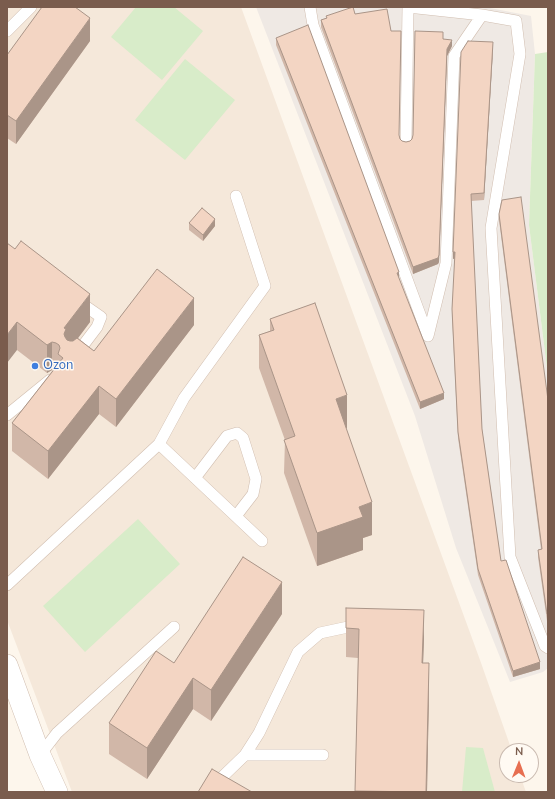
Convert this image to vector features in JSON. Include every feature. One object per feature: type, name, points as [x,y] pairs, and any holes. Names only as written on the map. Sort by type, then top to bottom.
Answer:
[{"type":"street","points":[[7,665],[40,755],[56,792]]},
{"type":"lane","points":[[7,31],[31,7]]},
{"type":"lane","points":[[310,7],[313,25],[428,336],[446,263],[454,56],[482,15]]},
{"type":"lane","points":[[406,142],[408,7],[482,15],[516,21],[520,54],[491,228],[510,557],[548,648]]},
{"type":"lane","points":[[7,585],[159,444],[184,398],[265,286],[236,196]]},
{"type":"lane","points":[[70,294],[101,318],[97,327],[72,362]]},
{"type":"lane","points":[[7,415],[53,377]]},
{"type":"lane","points":[[195,478],[227,436],[236,433],[243,438],[256,479],[254,494],[236,516]]},
{"type":"lane","points":[[159,444],[262,541]]},
{"type":"lane","points":[[40,755],[58,733],[174,627]]},
{"type":"lane","points":[[208,792],[245,755],[259,733],[298,652],[320,633],[348,627],[371,627]]},
{"type":"lane","points":[[245,755],[323,755]]},
{"type":"lane","points":[[217,782],[228,789]]},
{"type":"shaded area","points":[[7,7],[241,7],[509,743],[499,743],[499,783],[523,783],[526,792],[72,792],[7,620]]},
{"type":"shaded area","points":[[256,7],[485,7],[531,16],[535,54],[529,225],[548,376],[548,668],[543,672],[510,682],[456,548],[415,416]]},
{"type":"green space","points":[[136,7],[174,7],[203,31],[162,80],[111,37]]},
{"type":"green space","points":[[548,52],[548,376],[529,225],[535,54]]},
{"type":"green space","points":[[185,59],[235,100],[185,160],[135,120]]},
{"type":"green space","points":[[138,519],[180,564],[85,652],[43,606]]},
{"type":"green space","points":[[466,747],[483,748],[495,792],[462,792]]},
{"type":"building","points":[[42,7],[75,7],[90,18],[16,121],[7,115],[7,55]]},
{"type":"building","points":[[353,7],[355,14],[387,9],[391,31],[401,31],[399,135],[402,141],[410,141],[413,135],[415,31],[443,32],[443,39],[452,40],[447,49],[439,255],[438,258],[413,267],[321,20],[327,18],[326,16]]},
{"type":"building","points":[[308,25],[399,272],[397,273],[444,393],[420,402],[276,38]]},
{"type":"building","points":[[468,41],[493,42],[484,193],[471,194],[482,429],[501,561],[506,560],[540,662],[513,671],[478,569],[458,432],[452,309],[455,252],[453,252],[461,52]]},
{"type":"building","points":[[521,197],[548,400],[548,615],[538,550],[542,549],[499,214],[502,200]]},
{"type":"building","points":[[202,208],[215,219],[203,235],[189,223]]},
{"type":"building","points":[[21,241],[90,294],[64,328],[66,329],[64,334],[67,340],[73,341],[77,338],[94,351],[157,269],[194,298],[116,399],[99,386],[48,451],[12,423],[63,358],[58,354],[60,348],[59,345],[52,342],[47,345],[17,322],[7,335],[7,243],[15,249]]},
{"type":"building","points":[[315,303],[347,395],[336,399],[372,502],[359,507],[363,517],[317,533],[284,440],[295,436],[259,335],[274,330],[270,319]]},
{"type":"building","points":[[243,557],[282,582],[211,690],[193,678],[147,748],[109,723],[156,651],[174,663]]},
{"type":"building","points":[[346,608],[424,610],[422,663],[429,663],[426,792],[355,791],[359,629],[346,628]]},
{"type":"building","points":[[212,769],[252,792],[198,792]]},
{"type":"place","name":"Ozon","points":[[35,366]]}]
